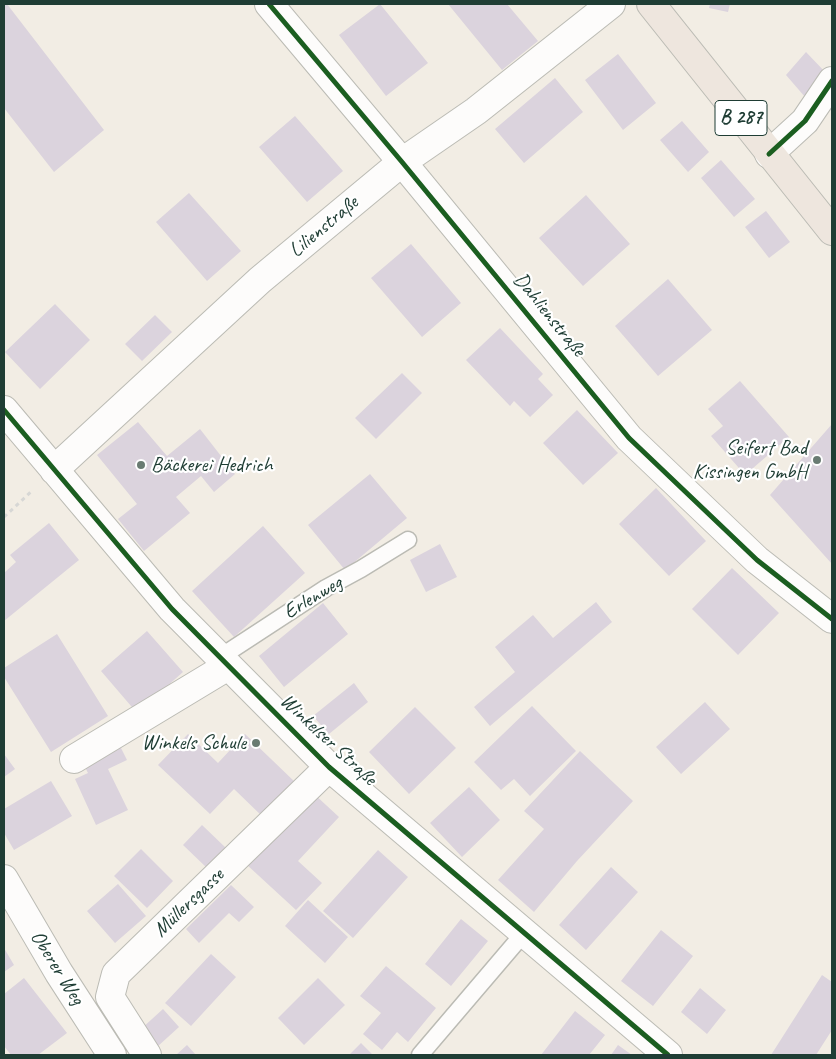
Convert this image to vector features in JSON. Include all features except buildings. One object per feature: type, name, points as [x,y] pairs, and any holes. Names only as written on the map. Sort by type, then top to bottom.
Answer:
[{"type":"main road","name":"B 287","points":[[651,4],[832,231]]},
{"type":"street","name":"Dahlienstraße","points":[[269,4],[402,162],[628,438],[757,560],[832,619]]},
{"type":"street","name":"Lilienstraße","points":[[54,470],[260,280],[402,162],[476,112],[611,4]]},
{"type":"street","points":[[769,154],[805,121],[832,81]]},
{"type":"street","name":"Winkelser Straße","points":[[4,410],[172,609],[329,767],[668,1055]]},
{"type":"street","name":"Erlenweg","points":[[74,759],[223,662]]},
{"type":"street","name":"Müllersgasse","points":[[147,1055],[110,997],[116,974],[329,767]]},
{"type":"street","name":"Oberer Weg","points":[[4,879],[112,1055]]},
{"type":"lane","name":"Erlenweg","points":[[223,662],[326,588],[408,540]]},
{"type":"lane","points":[[420,1055],[524,933]]},
{"type":"path","points":[[4,517],[54,470]]},
{"type":"cycle path","points":[[269,4],[629,438],[757,560],[832,619]]},
{"type":"cycle path","points":[[769,154],[805,121],[832,81]]},
{"type":"cycle path","points":[[4,410],[172,609],[329,767],[668,1055]]},
{"type":"place","name":"Seifert Bad Kissingen GmbH","points":[[817,460]]},
{"type":"place","name":"Bäckerei Hedrich","points":[[141,465]]},
{"type":"place","name":"Winkels Schule","points":[[256,743]]}]
